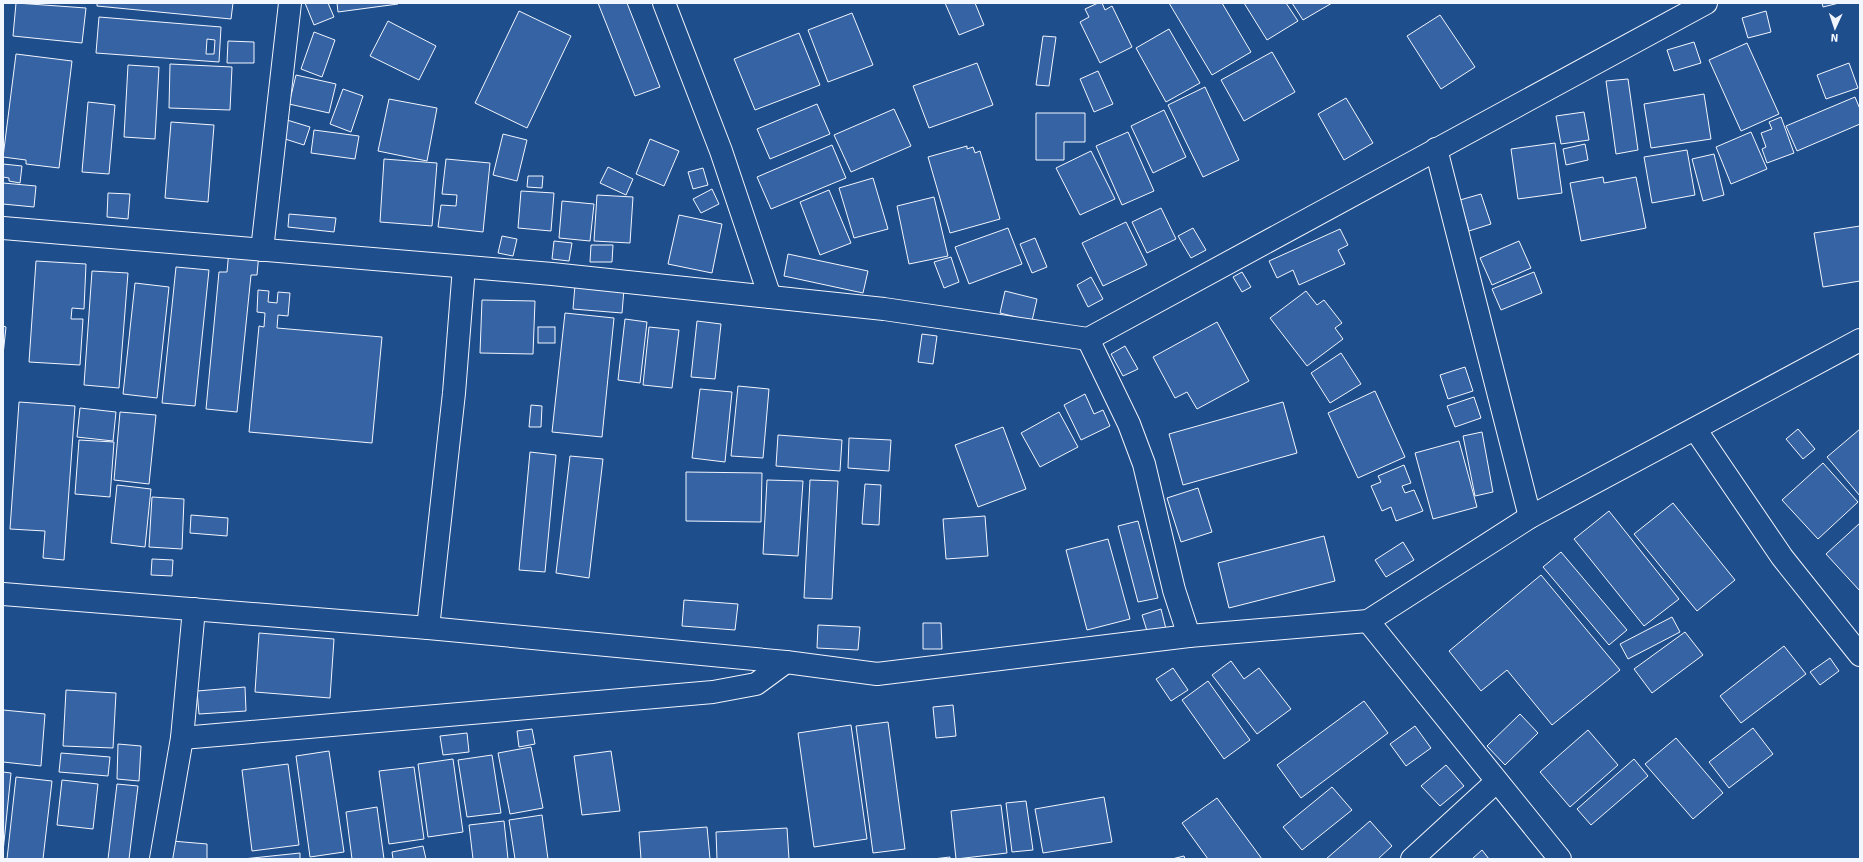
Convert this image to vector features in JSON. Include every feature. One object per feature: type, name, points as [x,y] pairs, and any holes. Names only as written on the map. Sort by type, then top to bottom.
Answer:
[{"type":"street","points":[[262,250],[290,3]]},
{"type":"street","points":[[664,3],[721,150],[770,297]]},
{"type":"street","points":[[3,228],[464,267],[770,297],[884,309],[1088,339],[1706,3]]},
{"type":"street","points":[[1436,150],[1530,517]]},
{"type":"street","points":[[428,628],[454,393],[464,267]]},
{"type":"street","points":[[1088,339],[1129,424],[1144,464],[1174,590],[1189,636]]},
{"type":"street","points":[[3,594],[428,628],[786,662],[877,674],[1189,636],[1368,621],[1530,517],[1860,340]]},
{"type":"street","points":[[1695,429],[1782,557],[1860,655]]},
{"type":"street","points":[[161,859],[182,738],[194,609]]},
{"type":"street","points":[[1368,621],[1496,782],[1560,859]]},
{"type":"street","points":[[182,738],[713,692],[756,684],[786,662]]},
{"type":"street","points":[[1412,859],[1496,782]]},
{"type":"building","points":[[16,3],[86,8],[82,43],[13,36]]},
{"type":"building","points":[[97,3],[233,3],[231,19],[97,6]]},
{"type":"building","points":[[305,3],[328,3],[334,17],[314,25]]},
{"type":"building","points":[[337,3],[398,3],[398,4],[338,12]]},
{"type":"building","points":[[598,3],[627,3],[660,87],[635,96]]},
{"type":"building","points":[[945,3],[975,3],[984,25],[959,35]]},
{"type":"building","points":[[1098,3],[1102,3],[1105,10],[1112,6],[1132,47],[1100,63],[1080,22],[1089,17],[1085,9]]},
{"type":"building","points":[[1169,3],[1222,3],[1251,52],[1212,75]]},
{"type":"building","points":[[1244,3],[1286,3],[1298,21],[1267,40]]},
{"type":"building","points":[[1292,3],[1332,3],[1303,20]]},
{"type":"building","points":[[1822,3],[1839,3],[1823,7]]},
{"type":"building","points":[[519,11],[571,36],[527,128],[475,103]]},
{"type":"building","points":[[1766,11],[1771,32],[1748,38],[1742,18]]},
{"type":"building","points":[[852,13],[873,65],[828,82],[808,30]]},
{"type":"building","points":[[1440,15],[1475,67],[1441,89],[1407,36]]},
{"type":"building","points":[[99,17],[221,27],[219,62],[96,53]],"holes":[[[207,39],[215,40],[214,54],[206,54]]]},
{"type":"building","points":[[388,21],[436,46],[419,80],[370,56]]},
{"type":"building","points":[[1169,29],[1200,83],[1166,102],[1136,48]]},
{"type":"building","points":[[314,32],[335,40],[322,77],[301,69]]},
{"type":"building","points":[[799,33],[820,85],[755,110],[734,59]]},
{"type":"building","points":[[1043,36],[1056,37],[1049,86],[1036,85]]},
{"type":"building","points":[[228,41],[254,42],[254,63],[227,63]]},
{"type":"building","points":[[1694,42],[1701,63],[1674,71],[1667,50]]},
{"type":"building","points":[[1747,43],[1779,114],[1741,131],[1709,60]]},
{"type":"building","points":[[1272,52],[1295,92],[1244,121],[1221,80]]},
{"type":"building","points":[[16,54],[72,61],[59,168],[26,164],[26,160],[3,157]]},
{"type":"building","points":[[977,63],[993,105],[929,128],[913,86]]},
{"type":"building","points":[[1849,63],[1858,88],[1826,99],[1817,75]]},
{"type":"building","points":[[170,64],[232,67],[230,110],[169,108]]},
{"type":"building","points":[[128,65],[159,67],[155,139],[124,137]]},
{"type":"building","points":[[1098,71],[1113,104],[1094,112],[1080,79]]},
{"type":"building","points":[[296,75],[336,84],[329,113],[289,104]]},
{"type":"building","points":[[1628,79],[1638,150],[1616,154],[1606,81]]},
{"type":"building","points":[[1205,87],[1239,160],[1203,177],[1168,105]]},
{"type":"building","points":[[343,89],[363,96],[351,132],[330,124]]},
{"type":"building","points":[[1704,94],[1711,139],[1651,148],[1644,104]]},
{"type":"building","points":[[1855,97],[1860,109],[1860,124],[1797,151],[1786,126]]},
{"type":"building","points":[[1346,98],[1373,143],[1344,160],[1318,114]]},
{"type":"building","points":[[389,99],[437,108],[427,161],[378,151]]},
{"type":"building","points":[[88,102],[115,105],[109,174],[82,172]]},
{"type":"building","points":[[817,104],[830,134],[770,159],[757,129]]},
{"type":"building","points":[[894,109],[911,146],[851,172],[834,135]]},
{"type":"building","points":[[1164,110],[1186,157],[1153,173],[1131,126]]},
{"type":"building","points":[[1584,112],[1589,140],[1561,144],[1556,116]]},
{"type":"building","points":[[1036,113],[1085,113],[1085,142],[1064,142],[1064,160],[1036,160]]},
{"type":"building","points":[[1781,117],[1794,153],[1767,163],[1762,149],[1766,147],[1761,133],[1772,129],[1769,122]]},
{"type":"building","points":[[287,120],[310,127],[304,145],[282,138]]},
{"type":"building","points":[[171,122],[214,125],[208,202],[165,198]]},
{"type":"building","points":[[314,130],[359,136],[355,159],[311,153]]},
{"type":"building","points":[[1128,132],[1154,191],[1122,205],[1096,146]]},
{"type":"building","points":[[1751,132],[1767,169],[1731,184],[1716,147]]},
{"type":"building","points":[[503,134],[527,140],[517,181],[493,175]]},
{"type":"building","points":[[650,139],[679,151],[664,186],[636,174]]},
{"type":"building","points":[[1555,143],[1562,193],[1518,199],[1511,149]]},
{"type":"building","points":[[1585,144],[1588,160],[1566,165],[1563,149]]},
{"type":"building","points":[[832,145],[846,178],[771,209],[757,177]]},
{"type":"building","points":[[967,146],[967,149],[973,147],[975,153],[980,151],[1000,219],[950,233],[928,157]]},
{"type":"building","points":[[1687,150],[1695,195],[1652,203],[1644,157]]},
{"type":"building","points":[[1091,151],[1115,199],[1080,215],[1056,168]]},
{"type":"building","points":[[1714,154],[1724,195],[1703,201],[1692,159]]},
{"type":"building","points":[[384,159],[437,163],[432,226],[380,222]]},
{"type":"building","points":[[446,159],[490,163],[483,232],[438,227],[441,205],[456,206],[457,195],[442,194]]},
{"type":"building","points":[[3,164],[22,166],[20,183],[9,181],[9,178],[3,177]]},
{"type":"building","points":[[608,167],[633,179],[626,195],[600,183]]},
{"type":"building","points":[[703,168],[708,185],[693,189],[688,172]]},
{"type":"building","points":[[528,176],[543,176],[542,188],[527,187]]},
{"type":"building","points":[[1603,177],[1604,183],[1636,177],[1646,228],[1581,241],[1570,183]]},
{"type":"building","points":[[873,178],[888,229],[854,238],[839,188]]},
{"type":"building","points":[[3,183],[36,186],[34,207],[3,204]]},
{"type":"building","points":[[712,189],[719,204],[701,213],[693,199]]},
{"type":"building","points":[[829,190],[851,243],[820,255],[800,202]]},
{"type":"building","points":[[521,191],[554,193],[551,231],[518,228]]},
{"type":"building","points":[[108,193],[130,194],[128,219],[107,217]]},
{"type":"building","points":[[1481,194],[1491,224],[1469,231],[1460,200]]},
{"type":"building","points":[[597,195],[633,197],[630,243],[594,241]]},
{"type":"building","points":[[934,197],[948,256],[909,264],[897,206]]},
{"type":"building","points":[[562,201],[594,204],[590,241],[559,238]]},
{"type":"building","points":[[1161,208],[1176,239],[1147,253],[1132,222]]},
{"type":"building","points":[[289,214],[336,218],[334,232],[288,227]]},
{"type":"building","points":[[679,215],[722,224],[712,273],[668,264]]},
{"type":"building","points":[[1126,222],[1147,265],[1103,286],[1082,243]]},
{"type":"building","points":[[1860,226],[1860,281],[1823,287],[1814,233]]},
{"type":"building","points":[[1008,228],[1022,264],[969,284],[955,247]]},
{"type":"building","points":[[1193,228],[1206,250],[1191,258],[1178,236]]},
{"type":"building","points":[[1340,229],[1348,245],[1338,250],[1345,264],[1299,285],[1293,270],[1277,278],[1269,261]]},
{"type":"building","points":[[502,236],[517,239],[513,256],[498,253]]},
{"type":"building","points":[[1035,238],[1047,267],[1032,273],[1020,244]]},
{"type":"building","points":[[554,241],[572,243],[569,261],[552,259]]},
{"type":"building","points":[[1519,241],[1531,268],[1492,285],[1480,258]]},
{"type":"building","points":[[591,245],[613,245],[612,262],[590,262]]},
{"type":"building","points":[[229,250],[259,253],[257,275],[251,275],[237,412],[206,409],[219,272],[227,272]]},
{"type":"building","points":[[788,254],[868,271],[863,293],[784,276]]},
{"type":"building","points":[[951,257],[959,282],[944,288],[934,262]]},
{"type":"building","points":[[36,261],[86,264],[84,309],[72,308],[71,319],[83,319],[80,365],[29,362]]},
{"type":"building","points":[[176,267],[209,270],[195,406],[162,403]]},
{"type":"building","points":[[92,271],[128,273],[119,388],[84,385]]},
{"type":"building","points":[[1242,272],[1251,287],[1242,292],[1233,277]]},
{"type":"building","points":[[1534,272],[1542,293],[1501,310],[1492,289]]},
{"type":"building","points":[[1091,277],[1103,299],[1088,307],[1077,285]]},
{"type":"building","points":[[135,283],[169,287],[157,398],[123,394]]},
{"type":"building","points":[[575,285],[624,289],[622,313],[573,309]]},
{"type":"building","points":[[258,290],[269,291],[268,302],[277,303],[278,292],[290,293],[288,316],[278,315],[277,328],[382,337],[372,443],[249,432],[259,326],[264,327],[265,313],[257,312]]},
{"type":"building","points":[[1005,291],[1037,299],[1032,321],[1000,313]]},
{"type":"building","points":[[1306,291],[1317,305],[1324,300],[1342,323],[1335,328],[1343,339],[1307,366],[1270,318]]},
{"type":"building","points":[[482,300],[535,301],[533,354],[480,353]]},
{"type":"building","points":[[565,313],[614,318],[602,437],[552,432]]},
{"type":"building","points":[[625,319],[647,322],[640,383],[618,380]]},
{"type":"building","points":[[697,321],[721,324],[715,379],[691,377]]},
{"type":"building","points":[[1217,322],[1249,381],[1197,409],[1187,392],[1175,398],[1153,357]]},
{"type":"building","points":[[3,326],[6,327],[3,355]]},
{"type":"building","points":[[538,327],[555,327],[555,343],[538,343]]},
{"type":"building","points":[[649,327],[679,330],[672,388],[643,385]]},
{"type":"building","points":[[922,334],[937,336],[933,364],[918,362]]},
{"type":"building","points":[[1125,346],[1138,369],[1123,376],[1111,354]]},
{"type":"building","points":[[1341,353],[1361,384],[1330,403],[1311,373]]},
{"type":"building","points":[[1465,367],[1473,391],[1448,399],[1440,375]]},
{"type":"building","points":[[738,386],[769,389],[763,458],[731,456]]},
{"type":"building","points":[[700,389],[732,392],[725,462],[692,458]]},
{"type":"building","points":[[1375,391],[1405,457],[1358,478],[1328,413]]},
{"type":"building","points":[[1085,394],[1094,414],[1103,410],[1110,426],[1081,440],[1064,405]]},
{"type":"building","points":[[1474,397],[1481,418],[1455,427],[1447,406]]},
{"type":"building","points":[[19,402],[75,406],[64,560],[43,558],[45,531],[10,529]]},
{"type":"building","points":[[1283,402],[1297,453],[1183,485],[1169,434]]},
{"type":"building","points":[[531,405],[542,406],[541,427],[529,427]]},
{"type":"building","points":[[80,408],[116,412],[113,441],[77,437]]},
{"type":"building","points":[[120,412],[156,415],[149,484],[114,480]]},
{"type":"building","points":[[1059,412],[1078,447],[1040,467],[1021,433]]},
{"type":"building","points":[[1003,427],[1026,489],[978,507],[955,445]]},
{"type":"building","points":[[1798,429],[1815,449],[1803,459],[1786,439]]},
{"type":"building","points":[[1860,429],[1860,496],[1827,457]]},
{"type":"building","points":[[1482,432],[1493,492],[1475,496],[1463,436]]},
{"type":"building","points":[[778,435],[842,440],[840,471],[776,466]]},
{"type":"building","points":[[849,438],[891,440],[889,471],[848,468]]},
{"type":"building","points":[[79,440],[114,442],[110,497],[75,494]]},
{"type":"building","points":[[1459,441],[1477,507],[1433,519],[1415,453]]},
{"type":"building","points":[[530,452],[556,455],[545,572],[519,570]]},
{"type":"building","points":[[570,456],[603,459],[589,578],[556,573]]},
{"type":"building","points":[[1823,463],[1858,502],[1818,539],[1782,500]]},
{"type":"building","points":[[1404,465],[1411,483],[1402,486],[1405,493],[1414,490],[1423,511],[1396,521],[1391,507],[1382,511],[1371,486],[1381,482],[1378,476]]},
{"type":"building","points":[[686,472],[762,473],[761,522],[686,521]]},
{"type":"building","points":[[767,480],[803,481],[798,556],[763,554]]},
{"type":"building","points":[[810,480],[838,481],[832,599],[804,598]]},
{"type":"building","points":[[865,484],[881,485],[879,525],[862,524]]},
{"type":"building","points":[[117,485],[151,489],[145,547],[111,543]]},
{"type":"building","points":[[1198,488],[1212,532],[1181,542],[1167,498]]},
{"type":"building","points":[[152,497],[184,499],[182,549],[149,547]]},
{"type":"building","points":[[1673,503],[1735,580],[1697,611],[1634,534]]},
{"type":"building","points":[[1609,511],[1679,599],[1644,626],[1574,539]]},
{"type":"building","points":[[191,515],[228,518],[227,536],[190,533]]},
{"type":"building","points":[[985,516],[988,556],[946,559],[943,519]]},
{"type":"building","points":[[1138,521],[1158,598],[1138,602],[1118,526]]},
{"type":"building","points":[[1860,523],[1860,591],[1826,554]]},
{"type":"building","points":[[1324,536],[1335,581],[1229,608],[1218,563]]},
{"type":"building","points":[[1108,539],[1130,619],[1087,630],[1066,550]]},
{"type":"building","points":[[1403,542],[1414,560],[1386,577],[1375,560]]},
{"type":"building","points":[[1561,552],[1627,630],[1609,645],[1543,567]]},
{"type":"building","points":[[152,559],[173,560],[172,576],[151,575]]},
{"type":"building","points":[[1541,575],[1620,670],[1552,725],[1507,670],[1481,691],[1449,651]]},
{"type":"building","points":[[684,600],[738,604],[735,630],[682,626]]},
{"type":"building","points":[[1161,609],[1166,629],[1148,634],[1142,615]]},
{"type":"building","points":[[1672,617],[1680,632],[1628,659],[1620,644]]},
{"type":"building","points":[[923,623],[941,623],[942,649],[923,649]]},
{"type":"building","points":[[818,625],[860,627],[858,650],[817,648]]},
{"type":"building","points":[[1685,632],[1703,655],[1652,693],[1634,669]]},
{"type":"building","points":[[259,633],[334,639],[330,698],[255,692]]},
{"type":"building","points":[[1784,646],[1806,674],[1741,723],[1720,696]]},
{"type":"building","points":[[1830,658],[1839,671],[1820,685],[1810,672]]},
{"type":"building","points":[[1231,661],[1244,679],[1259,668],[1291,709],[1257,734],[1212,675]]},
{"type":"building","points":[[1173,668],[1188,690],[1171,701],[1156,679]]},
{"type":"building","points":[[1208,681],[1250,740],[1224,759],[1182,700]]},
{"type":"building","points":[[245,687],[246,711],[199,714],[197,691]]},
{"type":"building","points":[[66,690],[116,693],[113,748],[63,746]]},
{"type":"building","points":[[1364,701],[1388,733],[1301,798],[1277,765]]},
{"type":"building","points":[[953,705],[956,736],[936,738],[933,707]]},
{"type":"building","points":[[3,710],[45,714],[41,766],[3,762]]},
{"type":"building","points":[[1520,714],[1538,733],[1505,765],[1487,746]]},
{"type":"building","points":[[888,722],[905,849],[873,853],[856,726]]},
{"type":"building","points":[[851,725],[867,839],[814,847],[798,733]]},
{"type":"building","points":[[1415,726],[1431,748],[1406,766],[1390,744]]},
{"type":"building","points":[[1753,728],[1773,754],[1729,788],[1709,762]]},
{"type":"building","points":[[532,729],[535,744],[519,747],[517,731]]},
{"type":"building","points":[[1588,730],[1618,765],[1570,807],[1540,772]]},
{"type":"building","points":[[467,733],[469,752],[443,755],[440,736]]},
{"type":"building","points":[[1676,738],[1723,793],[1693,819],[1645,764]]},
{"type":"building","points":[[118,744],[141,746],[139,781],[117,779]]},
{"type":"building","points":[[531,747],[543,808],[510,814],[498,753]]},
{"type":"building","points":[[329,751],[344,852],[310,857],[296,756]]},
{"type":"building","points":[[611,751],[620,811],[582,815],[574,756]]},
{"type":"building","points":[[61,753],[110,757],[108,776],[59,772]]},
{"type":"building","points":[[492,755],[501,813],[467,817],[458,760]]},
{"type":"building","points":[[453,759],[463,832],[428,837],[418,764]]},
{"type":"building","points":[[1634,759],[1648,776],[1591,825],[1577,809]]},
{"type":"building","points":[[288,764],[299,845],[252,851],[242,770]]},
{"type":"building","points":[[1446,765],[1464,786],[1440,806],[1421,786]]},
{"type":"building","points":[[414,767],[424,839],[389,844],[379,771]]},
{"type":"building","points":[[3,772],[11,773],[3,852]]},
{"type":"building","points":[[16,777],[52,781],[43,859],[7,859]]},
{"type":"building","points":[[62,780],[98,784],[93,829],[57,825]]},
{"type":"building","points":[[117,784],[138,786],[129,859],[108,859]]},
{"type":"building","points":[[1332,787],[1352,810],[1302,850],[1283,827]]},
{"type":"building","points":[[1104,797],[1112,842],[1043,853],[1035,809]]},
{"type":"building","points":[[1217,798],[1262,859],[1208,859],[1182,823]]},
{"type":"building","points":[[1026,801],[1033,850],[1012,852],[1006,803]]},
{"type":"building","points":[[1001,805],[1007,853],[956,859],[951,811]]},
{"type":"building","points":[[377,807],[384,859],[352,859],[346,812]]},
{"type":"building","points":[[542,815],[548,859],[515,859],[509,820]]},
{"type":"building","points":[[504,821],[508,859],[473,859],[469,825]]},
{"type":"building","points":[[1370,821],[1392,846],[1378,859],[1326,859]]},
{"type":"building","points":[[707,827],[710,859],[641,859],[639,832]]},
{"type":"building","points":[[787,828],[789,859],[717,859],[716,832]]},
{"type":"building","points":[[172,841],[207,844],[207,859],[170,859]]},
{"type":"building","points":[[423,846],[426,859],[393,859],[392,852]]},
{"type":"building","points":[[1482,850],[1489,859],[1472,859]]},
{"type":"building","points":[[300,853],[300,859],[243,859]]},
{"type":"building","points":[[1184,856],[1185,859],[1172,859]]},
{"type":"building","points":[[950,857],[950,859],[933,859]]}]
